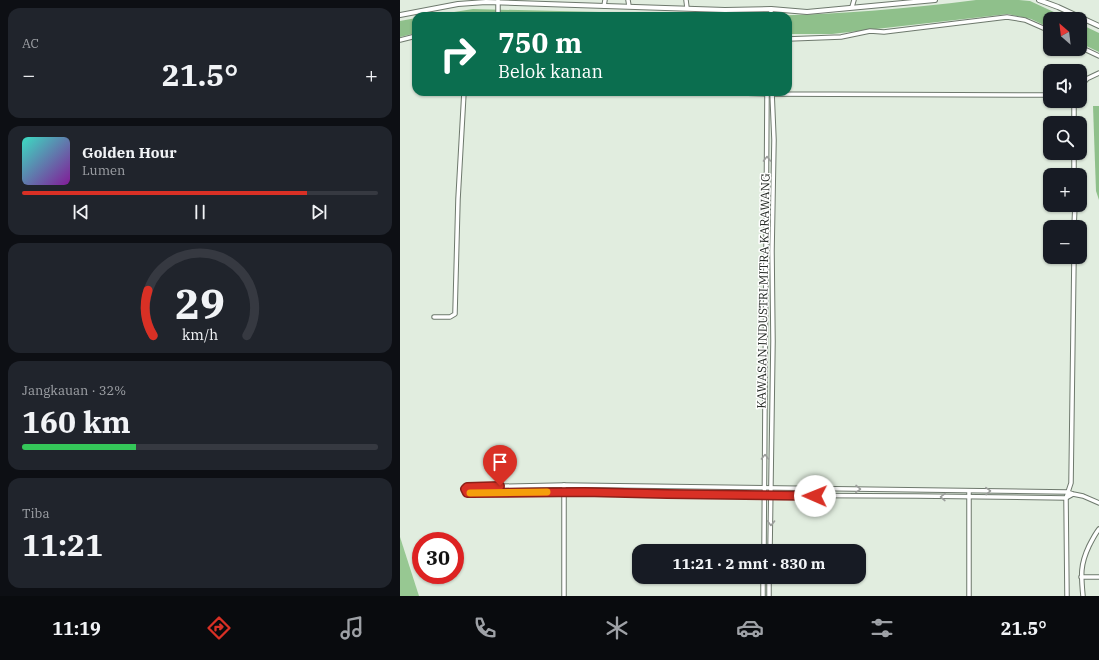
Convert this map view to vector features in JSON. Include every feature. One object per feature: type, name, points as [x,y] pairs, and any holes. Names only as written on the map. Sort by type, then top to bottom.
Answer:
[{"type":"street","points":[[604,6],[605,0]]},
{"type":"street","points":[[628,0],[630,6]]},
{"type":"street","points":[[686,0],[687,8]]},
{"type":"street","points":[[852,7],[854,0]]},
{"type":"street","points":[[416,12],[458,4],[526,2],[726,10],[771,9],[807,12],[833,11],[852,7],[935,0]]},
{"type":"street","points":[[1039,0],[1099,26]]},
{"type":"street","points":[[400,15],[412,13]]},
{"type":"street","points":[[792,39],[841,37],[870,31],[884,32],[1006,17],[1030,21],[1043,28]]},
{"type":"street","points":[[400,40],[412,37]]},
{"type":"street","points":[[1087,50],[1099,56]]},
{"type":"street","points":[[1087,79],[1099,73]]},
{"type":"street","points":[[792,93],[1043,94]]},
{"type":"street","points":[[434,316],[450,317],[453,316],[455,312],[458,199],[464,96]]},
{"type":"street","name":"KAWASAN INDUSTRI MITRA KARAWANG","points":[[764,544],[767,96]]},
{"type":"street","name":"KAWASAN INDUSTRI MITRA KARAWANG","points":[[770,544],[774,140],[772,96]]},
{"type":"street","points":[[1067,596],[1066,498],[1071,483],[1074,264]]},
{"type":"street","points":[[564,485],[564,596]]},
{"type":"street","points":[[1073,494],[1066,498],[764,496],[564,492],[467,493],[467,488],[564,485],[1067,492],[1083,496],[1099,503]]},
{"type":"street","points":[[544,486],[544,492]]},
{"type":"street","points":[[969,491],[969,596]]},
{"type":"street","points":[[1083,596],[1081,577],[1083,558],[1099,529]]},
{"type":"street","points":[[1081,577],[1099,577]]},
{"type":"street","points":[[763,584],[763,596]]},
{"type":"street","points":[[769,584],[770,596]]},
{"type":"shaded area","points":[[976,0],[1030,1],[1054,12],[1043,12],[1043,25],[1031,19],[1008,14],[832,34],[792,34],[792,15],[872,11]]},
{"type":"shaded area","points":[[473,9],[599,12],[454,12]]},
{"type":"shaded area","points":[[412,19],[412,34],[400,37],[400,21]]},
{"type":"shaded area","points":[[1087,27],[1099,33],[1099,52],[1087,46]]},
{"type":"shaded area","points":[[1093,106],[1099,106],[1099,200],[1096,191]]},
{"type":"shaded area","points":[[400,537],[412,574],[412,584],[415,584],[419,596],[400,596]]},
{"type":"slow traffic","points":[[470,493],[547,492]]},
{"type":"route","points":[[500,486],[467,487],[465,488],[465,491],[467,493],[584,492],[815,496]]}]
